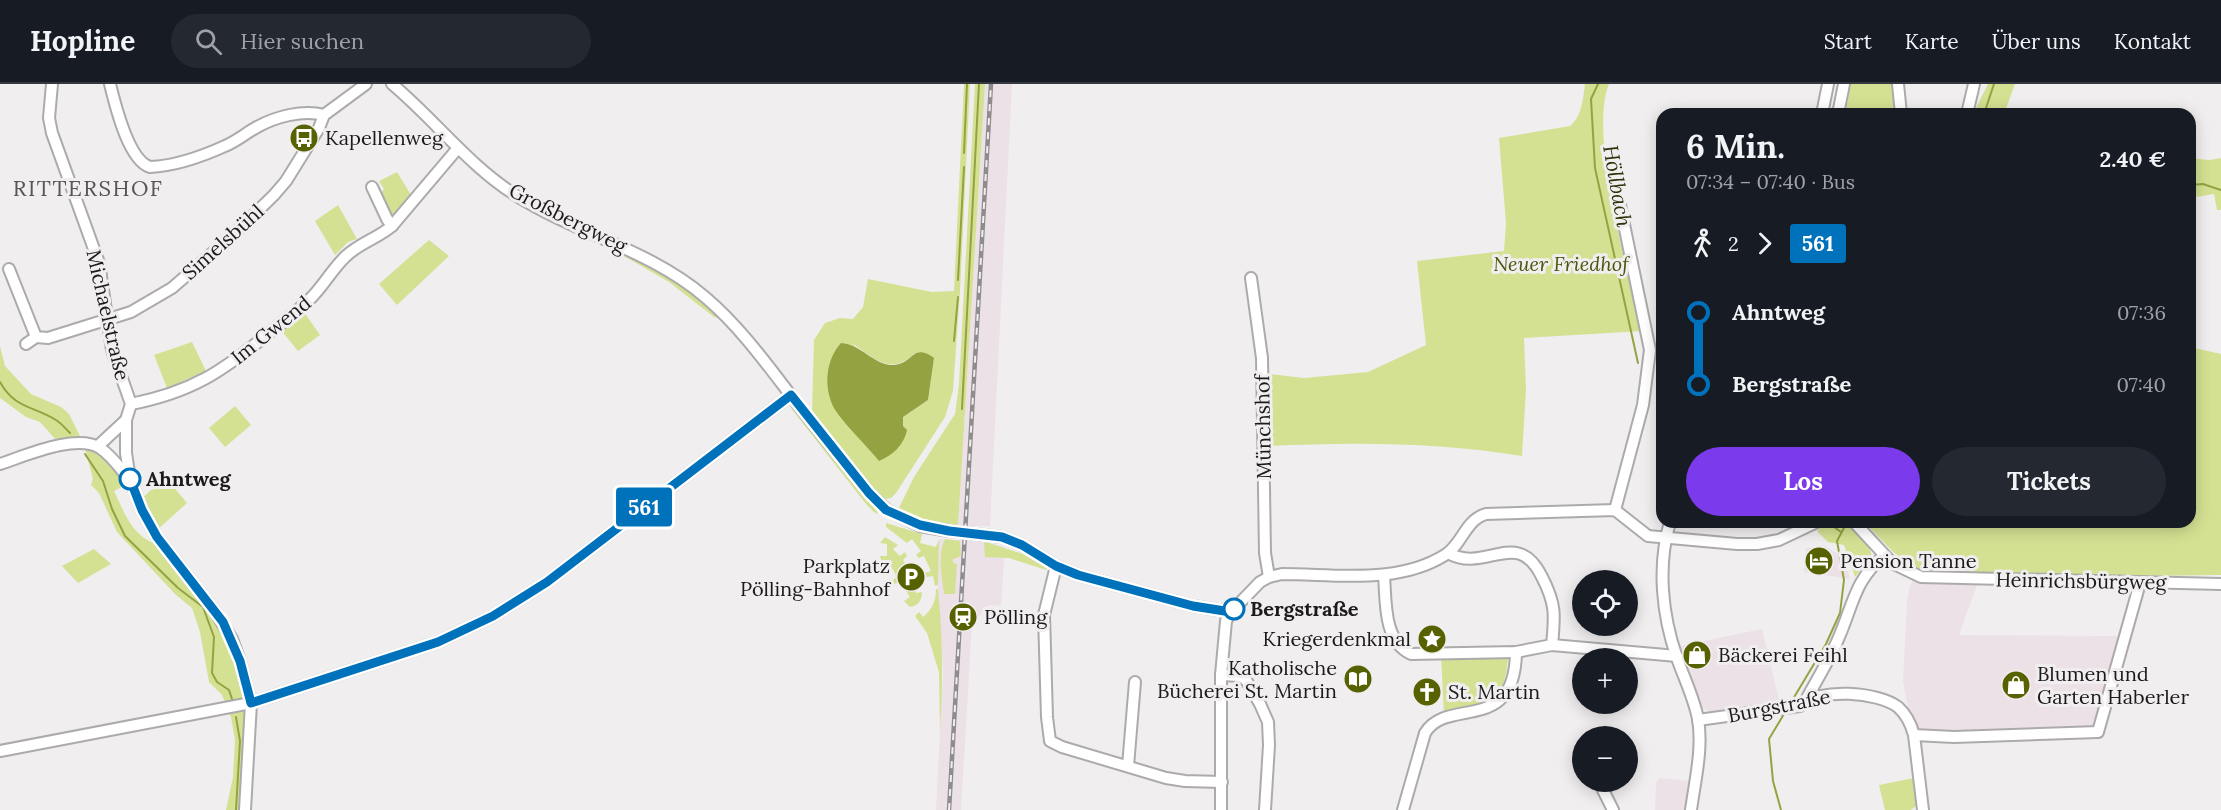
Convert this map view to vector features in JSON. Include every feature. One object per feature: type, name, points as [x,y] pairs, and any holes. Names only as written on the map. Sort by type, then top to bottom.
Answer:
[{"type":"street","name":"Michaelstraße","points":[[52,84],[50,124],[63,168],[99,263],[111,350],[131,404],[126,420],[126,453],[130,479]]},
{"type":"street","points":[[110,84],[131,146],[146,166],[208,154],[258,127],[287,117],[316,113],[324,115]]},
{"type":"street","name":"Simelsbühl","points":[[26,344],[36,337],[48,338],[131,312],[172,288],[254,216],[286,181],[319,128],[324,115],[366,84]]},
{"type":"street","name":"Großbergweg","points":[[392,84],[417,105],[458,148],[517,196],[555,216],[640,254],[681,278],[724,314],[765,361],[879,504],[900,517],[931,529],[994,535],[1009,539],[1056,566]]},
{"type":"street","points":[[1823,108],[1828,84]]},
{"type":"street","points":[[1839,108],[1844,84]]},
{"type":"street","points":[[1899,84],[1901,108]]},
{"type":"street","points":[[1968,108],[1974,84]]},
{"type":"street","name":"Im Gwend","points":[[131,404],[156,399],[186,388],[220,371],[311,299],[346,256],[392,226],[458,148]]},
{"type":"street","points":[[372,187],[392,226]]},
{"type":"street","points":[[1616,510],[1641,413],[1650,350],[1620,205]]},
{"type":"street","points":[[9,269],[36,337]]},
{"type":"street","name":"Münchshof","points":[[1251,278],[1262,358],[1265,553],[1269,577]]},
{"type":"street","points":[[1650,350],[1656,349]]},
{"type":"street","points":[[0,751],[251,703],[438,642],[493,616],[547,582],[791,395]]},
{"type":"street","points":[[98,446],[126,420]]},
{"type":"street","points":[[0,464],[60,445],[78,442],[98,446],[130,479],[142,510],[157,537],[223,622],[240,661],[251,703],[245,810]]},
{"type":"street","points":[[1221,810],[1221,675],[1224,630],[1231,612],[1254,588],[1269,577],[1282,574],[1384,575],[1429,563],[1448,553],[1473,520],[1486,514],[1616,510],[1645,535],[1757,544],[1779,540],[1804,528]]},
{"type":"street","points":[[1668,528],[1666,538],[1664,596],[1668,625],[1698,720],[1698,759],[1691,810]]},
{"type":"street","name":"Heinrichsbürgweg","points":[[1859,528],[1884,556],[1902,569],[1921,577],[2221,584]]},
{"type":"street","points":[[1448,553],[1467,559],[1510,553],[1519,553],[1528,557],[1536,566],[1552,598],[1554,611],[1552,645]]},
{"type":"street","points":[[1806,700],[1838,639],[1856,590],[1869,571],[1884,556]]},
{"type":"street","points":[[1222,782],[1166,778],[1062,747],[1050,741],[1047,717],[1044,615],[1056,566],[1139,593],[1193,606],[1231,612]]},
{"type":"street","points":[[1384,575],[1391,632],[1397,645],[1408,653],[1516,652],[1552,645],[1677,656]]},
{"type":"street","points":[[1914,735],[1954,737],[2098,732],[2140,583]]},
{"type":"street","points":[[1403,810],[1429,726],[1443,718],[1485,708],[1502,699],[1510,684],[1516,652]]},
{"type":"street","points":[[1221,675],[1240,676],[1246,680],[1268,722],[1265,810]]},
{"type":"street","points":[[1128,766],[1135,681]]},
{"type":"street","name":"Burgstraße","points":[[1698,720],[1800,706],[1806,700],[1826,695],[1845,694],[1876,698],[1891,703],[1899,708],[1909,720],[1914,735],[1923,810]]},
{"type":"street","points":[[1604,792],[1613,810]]},
{"type":"shaded area","points":[[985,84],[1012,84],[990,526],[958,526]]},
{"type":"shaded area","points":[[841,343],[855,347],[886,364],[900,364],[921,352],[934,358],[928,400],[903,417],[903,426],[907,430],[901,445],[889,456],[879,461],[834,408],[828,391],[829,365]]},
{"type":"shaded area","points":[[939,539],[986,542],[1005,547],[1001,606],[989,605],[972,623],[961,810],[936,810],[943,671],[937,572]]},
{"type":"shaded area","points":[[1826,546],[1844,555],[1850,579],[1804,572],[1806,548]]},
{"type":"shaded area","points":[[1914,579],[1977,585],[1959,635],[2121,636],[2095,726],[2090,730],[1921,730],[1910,716],[1903,682],[1907,602],[1909,588]]},
{"type":"shaded area","points":[[1762,629],[1780,704],[1719,713],[1702,708],[1680,646]]},
{"type":"shaded area","points":[[1659,778],[1691,781],[1686,810],[1655,810],[1656,783]]},
{"type":"green space","points":[[964,84],[970,84],[953,391],[945,417],[896,493],[891,498],[885,499],[871,488],[812,413],[814,340],[825,323],[840,318],[853,319],[863,307],[868,279],[932,292],[954,291]],"holes":[[[853,344],[875,359],[890,364],[897,364],[914,354],[934,358],[928,400],[903,417],[903,426]]]},
{"type":"green space","points":[[975,84],[985,84],[958,526],[923,519],[899,508],[914,477],[955,414],[959,384]]},
{"type":"green space","name":"Neuer Friedhof","points":[[1585,84],[1609,84],[1604,107],[1603,136],[1607,169],[1620,241],[1642,331],[1524,338],[1526,389],[1522,456],[1459,448],[1396,444],[1270,446],[1269,374],[1304,378],[1368,372],[1426,345],[1417,261],[1504,251],[1506,223],[1499,138],[1570,126],[1583,101]]},
{"type":"green space","points":[[1851,84],[1895,84],[1897,108],[1846,108]]},
{"type":"green space","points":[[1988,84],[2015,84],[2006,108],[1976,108]]},
{"type":"green space","points":[[2221,158],[2221,210],[2217,210],[2214,194],[2196,197],[2196,159]]},
{"type":"green space","points":[[397,172],[411,195],[393,215],[388,215],[379,196],[384,189],[379,181]]},
{"type":"green space","points":[[338,205],[357,239],[348,242],[335,255],[315,221]]},
{"type":"green space","points":[[429,240],[449,256],[397,305],[379,284]]},
{"type":"green space","points":[[624,251],[696,293],[719,316],[714,317],[669,282],[624,256]]},
{"type":"green space","points":[[304,312],[320,335],[298,351],[281,330]]},
{"type":"green space","points":[[192,342],[206,371],[167,388],[154,355]]},
{"type":"green space","points":[[0,346],[5,366],[31,394],[61,407],[69,414],[81,438],[71,437],[57,441],[40,422],[26,417],[0,398]]},
{"type":"green space","points":[[2196,348],[2221,354],[2221,575],[2049,577],[1922,571],[1893,552],[1870,528],[2196,528]]},
{"type":"green space","points":[[791,404],[875,506],[878,514],[866,504],[791,408]]},
{"type":"green space","points":[[235,406],[251,425],[225,447],[209,428]]},
{"type":"green space","points":[[85,448],[104,459],[117,472],[125,485],[114,491],[130,523],[142,536],[158,545],[204,603],[232,651],[239,668],[246,701],[242,810],[226,810],[233,777],[235,740],[231,717],[222,695],[209,682],[200,632],[192,608],[176,595],[117,532],[99,493],[91,485],[93,479]]},
{"type":"green space","points":[[172,485],[187,503],[158,529],[143,497],[151,490]]},
{"type":"green space","points":[[886,523],[922,534],[920,543],[936,547],[939,539],[938,585],[935,586],[933,576],[927,577],[925,573],[931,571],[924,556],[919,558],[916,555],[921,551],[912,539],[907,543],[886,527]]},
{"type":"green space","points":[[1821,528],[1852,528],[1869,547],[1872,556],[1855,577],[1844,545],[1828,542],[1817,531]]},
{"type":"green space","points":[[885,537],[898,545],[893,549],[900,556],[905,552],[907,556],[903,560],[911,573],[917,571],[919,575],[912,577],[916,593],[922,592],[922,595],[919,602],[913,606],[910,607],[904,601],[910,597],[900,582],[894,584],[892,581],[897,577],[888,561],[882,563],[880,556],[887,556],[887,544],[880,543]]},
{"type":"green space","points":[[945,539],[960,541],[961,556],[953,559],[953,563],[957,564],[955,594],[944,594],[941,559]]},
{"type":"green space","points":[[984,543],[1023,554],[1047,568],[1046,570],[1009,558],[985,557]]},
{"type":"green space","points":[[94,549],[111,564],[78,583],[62,566]]},
{"type":"green space","points":[[936,589],[938,589],[942,643],[940,732],[939,672],[927,633],[915,616],[919,612],[923,617],[929,611]]},
{"type":"green space","points":[[1441,656],[1508,658],[1502,686],[1497,694],[1481,705],[1444,714]]},
{"type":"green space","points":[[1914,778],[1916,806],[1911,810],[1885,810],[1879,785]]},
{"type":"waterway","points":[[964,153],[967,84]]},
{"type":"waterway","points":[[962,409],[979,84]]},
{"type":"waterway","name":"Höllbach","points":[[1598,84],[1591,99],[1595,168],[1638,363]]},
{"type":"waterway","points":[[1986,108],[1994,84]]},
{"type":"waterway","points":[[958,280],[964,167]]},
{"type":"waterway","points":[[2196,185],[2203,184],[2221,190]]},
{"type":"waterway","points":[[954,341],[958,297]]},
{"type":"waterway","points":[[0,382],[11,397],[25,406],[48,415],[62,424],[70,433]]},
{"type":"waterway","points":[[85,454],[103,481],[112,509],[125,536],[178,588],[203,607],[214,637],[212,673],[217,682],[229,690],[233,702]]},
{"type":"waterway","name":"Höllbach","points":[[1835,528],[1841,532]]},
{"type":"waterway","points":[[1793,699],[1826,644],[1840,613],[1844,580],[1837,541],[1844,528]]},
{"type":"waterway","points":[[1781,810],[1773,781],[1769,739],[1784,714]]},
{"type":"waterway","points":[[236,717],[240,741],[236,810]]},
{"type":"railway","points":[[949,810],[991,84]]},
{"type":"bus line","name":"561","points":[[130,479],[142,510],[157,537],[223,622],[240,661],[251,703],[438,642],[493,616],[547,582],[791,395],[869,493],[892,514],[931,529],[994,535],[1009,539],[1056,566],[1139,593],[1193,606],[1231,612],[1234,609]]},
{"type":"place","name":"Kapellenweg","points":[[304,138]]},
{"type":"place","name":"Ahntweg","points":[[130,479]]},
{"type":"place","name":"Pension Tanne","points":[[1819,561]]},
{"type":"place","name":"Parkplatz Pölling-Bahnhof","points":[[911,577]]},
{"type":"place","name":"Bergstraße","points":[[1234,609]]},
{"type":"place","name":"Pölling","points":[[963,617]]},
{"type":"place","name":"Kriegerdenkmal","points":[[1432,639]]},
{"type":"place","name":"Bäckerei Feihl","points":[[1697,655]]},
{"type":"place","name":"Katholische Bücherei St. Martin","points":[[1358,679]]},
{"type":"place","name":"Blumen und Garten Haberler","points":[[2016,685]]},
{"type":"place","name":"St. Martin","points":[[1427,692]]},
{"type":"district","name":"RITTERSHOF","points":[[88,188]]}]
